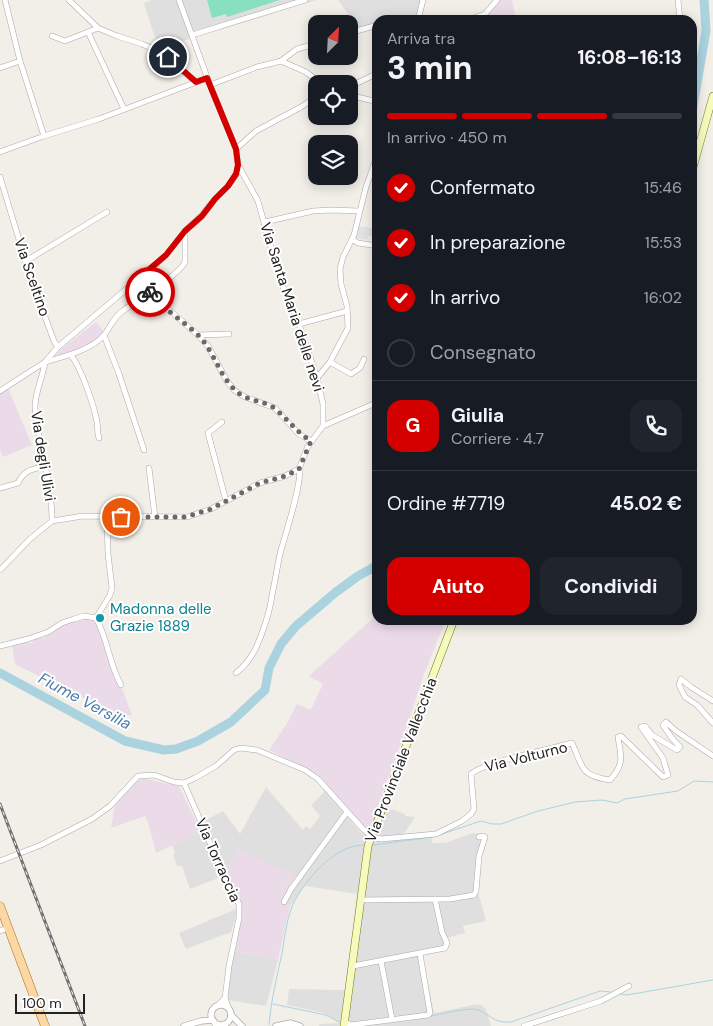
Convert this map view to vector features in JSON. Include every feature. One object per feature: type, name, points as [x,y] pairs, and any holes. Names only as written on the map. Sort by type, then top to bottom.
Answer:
[{"type":"main road","points":[[697,153],[713,96]]},
{"type":"main road","name":"Via Provinciale Vallecchia","points":[[344,1025],[368,846],[452,625]]},
{"type":"main road","points":[[0,906],[45,1026]]},
{"type":"street","points":[[5,0],[20,61],[44,136]]},
{"type":"street","points":[[69,0],[98,28],[160,52],[196,82]]},
{"type":"street","points":[[46,362],[58,347],[166,255],[185,231],[202,216],[228,186],[236,174],[238,165],[236,149],[207,78],[179,0]]},
{"type":"street","points":[[192,35],[305,0]]},
{"type":"street","points":[[419,15],[423,0]]},
{"type":"street","points":[[480,15],[488,12],[496,0]]},
{"type":"street","points":[[678,0],[680,15]]},
{"type":"street","points":[[358,31],[372,27]]},
{"type":"street","points":[[52,36],[65,41],[98,28]]},
{"type":"street","points":[[88,32],[124,109]]},
{"type":"street","points":[[210,85],[257,67],[281,61],[297,49],[308,46]]},
{"type":"street","points":[[0,68],[20,61]]},
{"type":"street","points":[[281,61],[310,75]]},
{"type":"street","points":[[358,83],[372,77]]},
{"type":"street","points":[[0,152],[99,119],[207,78]]},
{"type":"street","points":[[358,97],[372,101]]},
{"type":"street","points":[[236,149],[256,131],[308,102]]},
{"type":"street","name":"Via Santa Maria delle nevi","points":[[238,165],[256,197],[265,222],[280,280],[299,324],[323,404],[323,426]]},
{"type":"street","points":[[316,378],[330,362],[348,328],[347,306],[340,275],[343,257],[352,240],[372,172]]},
{"type":"street","name":"Via Sceltino","points":[[0,177],[26,261],[54,341],[58,347]]},
{"type":"street","points":[[265,222],[313,211],[359,211]]},
{"type":"street","points":[[26,261],[107,212]]},
{"type":"street","points":[[0,391],[46,362],[71,355],[91,345],[104,335],[120,312],[179,270],[185,263],[185,231]]},
{"type":"street","points":[[352,240],[372,245]]},
{"type":"street","points":[[138,279],[149,292],[198,335],[212,353],[234,390],[245,398],[274,408],[299,434],[311,441]]},
{"type":"street","points":[[299,324],[346,311]]},
{"type":"street","points":[[198,335],[229,334]]},
{"type":"street","points":[[104,335],[144,450]]},
{"type":"street","points":[[71,355],[84,380],[98,424],[99,438]]},
{"type":"street","points":[[330,362],[351,374],[360,368],[364,359]]},
{"type":"street","name":"Via degli Ulivi","points":[[46,362],[37,391],[35,405],[38,433],[46,466],[52,505],[52,521]]},
{"type":"street","points":[[236,674],[243,668],[254,650],[272,597],[280,556],[298,486],[299,469],[311,441],[323,426],[372,405]]},
{"type":"street","points":[[222,422],[208,433],[226,501]]},
{"type":"street","points":[[0,488],[18,483],[22,474],[46,466]]},
{"type":"street","points":[[149,468],[155,517]]},
{"type":"street","points":[[0,570],[30,539],[52,521],[76,517],[186,517],[211,509],[260,483],[285,476],[299,469]]},
{"type":"street","points":[[96,618],[110,596],[112,588],[108,554],[107,517]]},
{"type":"street","points":[[0,646],[48,632],[62,622],[74,618],[84,616],[96,618]]},
{"type":"street","points":[[96,618],[103,630],[116,675],[122,685]]},
{"type":"street","points":[[713,701],[691,688],[681,679],[679,685],[685,697],[696,705],[713,723]]},
{"type":"street","name":"Via Volturno","points":[[372,837],[381,839],[436,834],[462,821],[471,814],[474,809],[472,774],[475,770],[498,762],[572,743],[582,769],[596,778],[610,780],[616,772],[622,756],[618,737],[621,736],[663,777],[668,775],[663,758],[640,727],[645,726],[652,734],[677,750],[680,747],[663,725],[666,722],[713,756]]},
{"type":"street","points":[[0,861],[41,845],[92,819],[110,806],[138,776],[154,775],[174,782],[184,783],[216,766],[234,750],[240,748],[248,748],[272,756],[305,770],[318,779],[372,837]]},
{"type":"street","name":"Via Torraccia","points":[[184,783],[224,875],[239,904],[239,918],[229,966],[225,998],[230,1012]]},
{"type":"street","points":[[284,902],[291,888],[347,812]]},
{"type":"street","points":[[361,900],[435,899],[474,896],[479,856],[485,837],[479,837]]},
{"type":"street","points":[[353,966],[445,948],[447,945],[435,899]]},
{"type":"street","points":[[0,931],[8,928]]},
{"type":"street","points":[[344,1025],[428,1015],[430,1013],[420,954]]},
{"type":"street","points":[[381,961],[392,1019]]},
{"type":"street","points":[[524,1026],[601,1001],[629,986]]},
{"type":"street","points":[[202,1021],[225,998]]},
{"type":"street","points":[[214,1008],[223,1006],[242,1026]]},
{"type":"street","points":[[214,1008],[214,1023]]},
{"type":"street","points":[[225,1024],[230,1012]]},
{"type":"street","points":[[184,1026],[202,1021],[242,1026]]},
{"type":"street","points":[[276,1026],[286,1023],[300,1026]]},
{"type":"shaded area","points":[[152,0],[317,0],[160,48],[144,3]]},
{"type":"shaded area","points":[[338,0],[420,0],[417,15],[372,15],[372,25],[358,28],[358,15],[349,15]]},
{"type":"shaded area","points":[[500,0],[512,0],[515,15],[484,15],[489,13]]},
{"type":"shaded area","points":[[358,226],[372,228],[372,237],[368,236],[367,240],[356,238]]},
{"type":"shaded area","points":[[96,322],[104,332],[101,335],[90,344],[67,354],[59,356],[57,354],[61,349]]},
{"type":"shaded area","points":[[8,388],[32,445],[3,457],[0,450],[0,393]]},
{"type":"shaded area","points":[[90,618],[99,627],[115,679],[123,691],[132,715],[126,716],[89,701],[15,664],[12,645],[24,642],[32,643],[34,639],[43,638],[56,631],[61,625]]},
{"type":"shaded area","points":[[372,619],[372,625],[444,625],[424,674],[370,827],[364,827],[318,774],[269,750],[286,725],[297,704],[310,710],[313,705],[323,684],[309,676]]},
{"type":"shaded area","points":[[141,779],[179,786],[200,830],[199,833],[156,853],[145,816],[111,828],[115,803],[134,782]]},
{"type":"shaded area","points":[[266,787],[303,830],[306,826],[310,829],[320,816],[311,805],[325,791],[363,835],[370,827],[378,805],[405,814],[405,816],[415,817],[403,835],[431,831],[432,843],[445,843],[473,833],[483,834],[477,889],[486,921],[463,926],[465,933],[446,938],[450,946],[444,950],[422,955],[434,1013],[477,1004],[486,1009],[491,1026],[318,1026],[321,1024],[340,1023],[324,1013],[287,1005],[289,989],[345,989],[357,894],[305,886],[290,906],[280,904],[287,888],[296,876],[226,875],[190,889],[182,866],[177,866],[172,845],[199,833],[198,824],[223,811],[240,834]]},
{"type":"shaded area","points":[[237,849],[296,875],[287,888],[280,904],[290,906],[278,960],[234,951],[240,902],[226,875]]},
{"type":"shaded area","points":[[236,909],[231,932],[186,949],[179,933]]},
{"type":"shaded area","points":[[234,951],[278,960],[266,1006],[228,1000],[230,970]]},
{"type":"green space","points":[[207,0],[280,0],[227,17],[226,14],[212,18]]},
{"type":"waterway","name":"Fiume Versilia","points":[[697,83],[706,31],[704,0]]},
{"type":"waterway","name":"Fiume Versilia","points":[[0,673],[125,741],[164,750],[176,749],[198,741],[231,722],[265,690],[269,668],[281,644],[296,626],[336,592],[372,568]]},
{"type":"waterway","points":[[373,845],[433,837],[481,821],[501,824],[538,811],[575,802],[602,800],[617,803],[625,799],[678,791],[694,781],[713,782]]},
{"type":"waterway","points":[[269,1025],[287,926],[295,900],[315,872],[333,856],[353,846],[364,845]]},
{"type":"waterway","points":[[620,994],[627,995],[713,980]]},
{"type":"waterway","points":[[413,1019],[472,1009],[481,1011],[498,1021],[511,1022],[600,991],[611,992]]},
{"type":"waterway","points":[[273,1004],[326,1015],[339,1022]]},
{"type":"railway","points":[[0,804],[85,1026]]},
{"type":"way so far","points":[[121,517],[186,517],[199,514],[260,483],[285,476],[299,469],[311,441],[299,434],[270,405],[245,398],[234,390],[208,346],[150,292]]},
{"type":"place","name":"Madonna delle Grazie 1889","points":[[100,618]]},
{"type":"route","points":[[150,292],[138,279],[166,255],[193,222],[202,216],[234,178],[238,165],[236,149],[207,78],[196,82],[168,57]]}]
